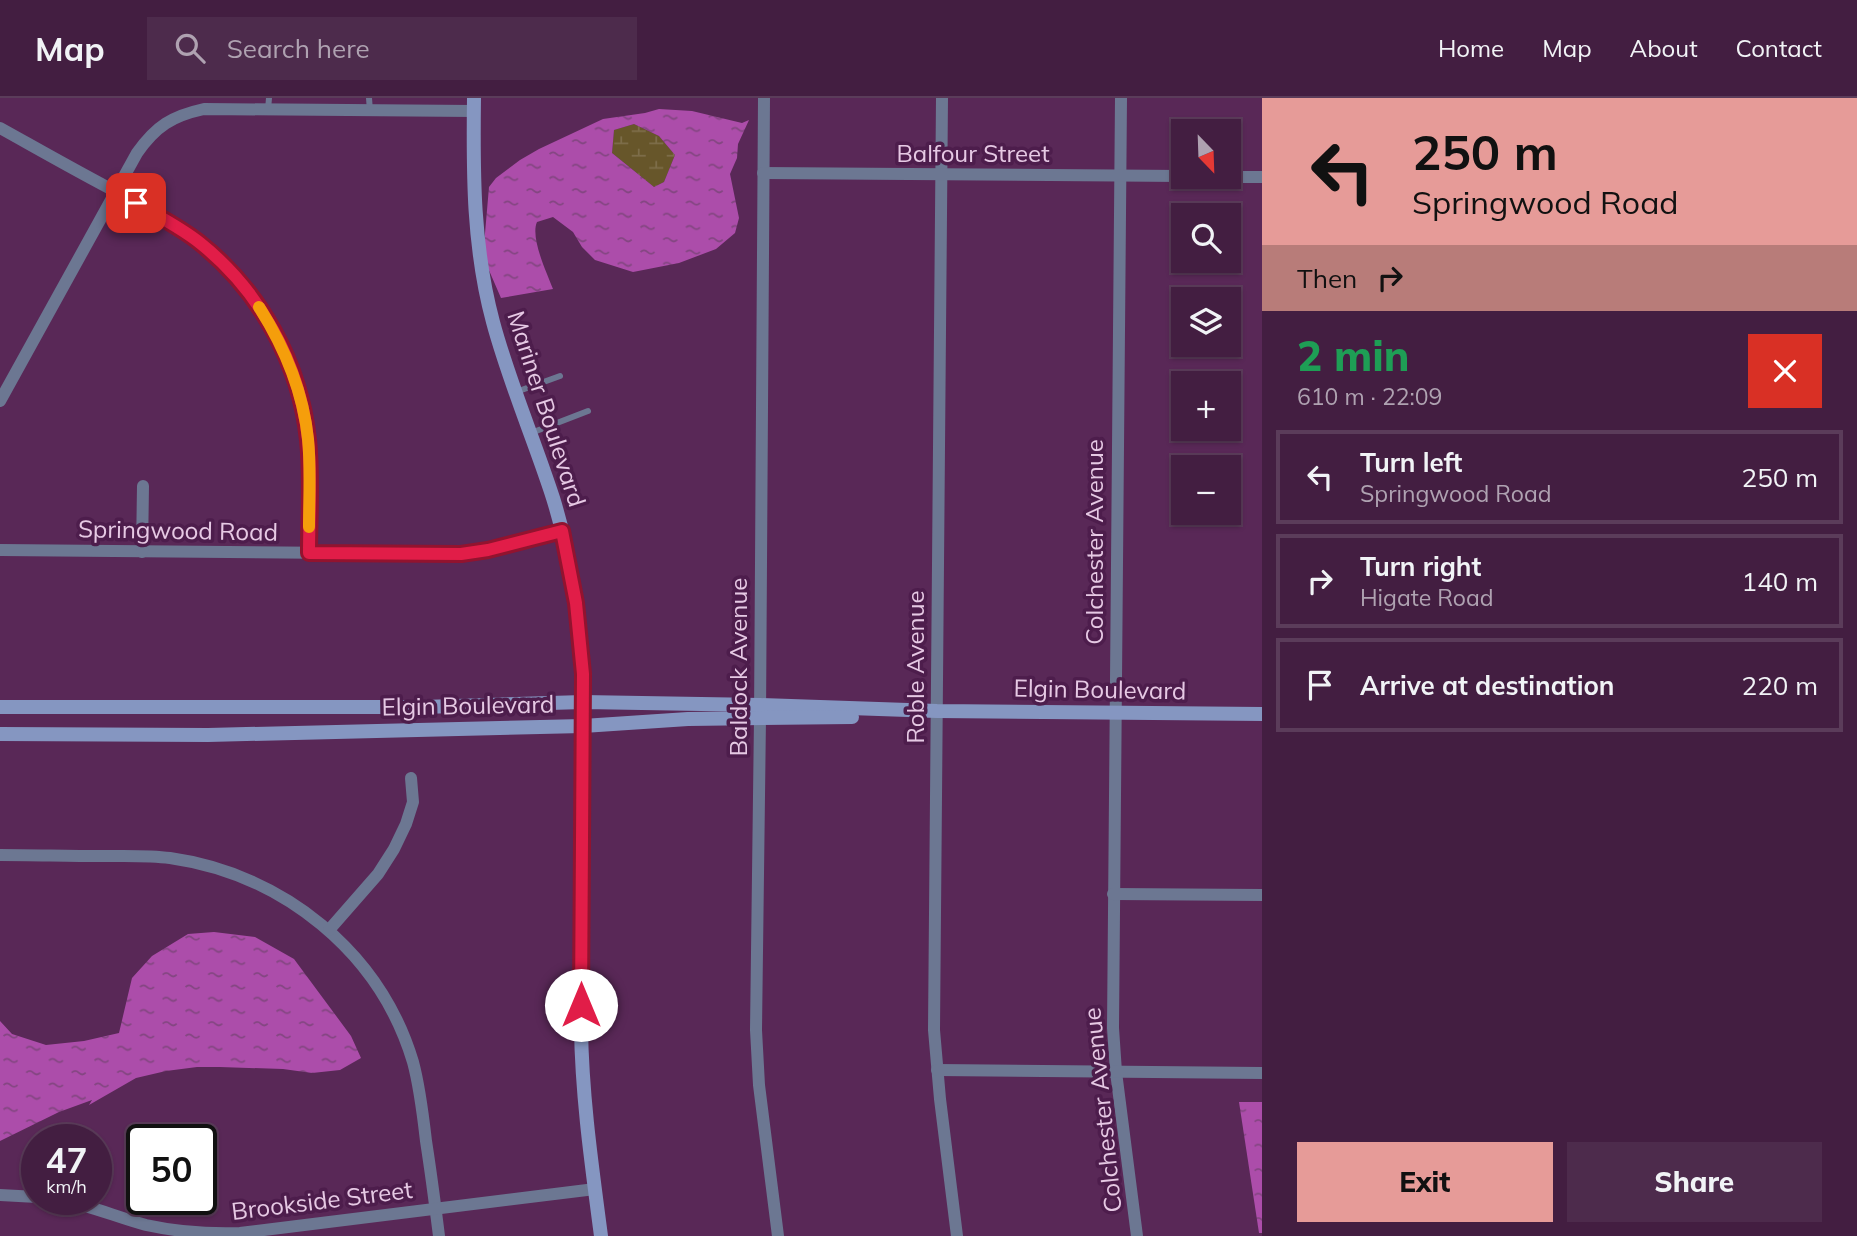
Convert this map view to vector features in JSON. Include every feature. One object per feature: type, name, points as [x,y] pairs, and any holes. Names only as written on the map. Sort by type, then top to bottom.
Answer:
[{"type":"main road","name":"Mariner Boulevard","points":[[474,105],[473,192],[483,278],[493,323],[553,498],[579,622],[583,702],[581,1031],[584,1088],[601,1236]]},
{"type":"main road","name":"Elgin Boulevard","points":[[0,707],[423,706],[583,702],[760,711],[1262,714]]},
{"type":"main road","name":"Elgin Boulevard","points":[[0,734],[208,735],[583,726],[760,711]]},
{"type":"street","name":"Baldock Avenue","points":[[764,98],[756,1030],[759,1086],[778,1236]]},
{"type":"street","name":"Roble Avenue","points":[[942,98],[934,1030],[957,1236]]},
{"type":"street","name":"Colchester Avenue","points":[[1121,98],[1113,1028],[1137,1236]]},
{"type":"street","points":[[0,401],[146,139],[171,119],[204,109],[268,104],[474,105]]},
{"type":"street","points":[[0,128],[176,226],[219,260],[257,303],[287,357],[306,422],[310,469],[309,553]]},
{"type":"street","name":"Balfour Street","points":[[763,173],[1171,176]]},
{"type":"street","points":[[1241,177],[1262,177]]},
{"type":"street","points":[[142,552],[143,486]]},
{"type":"street","name":"Springwood Road","points":[[0,550],[461,554],[562,531]]},
{"type":"street","points":[[329,930],[378,874],[394,849],[413,802],[411,778]]},
{"type":"street","points":[[0,855],[139,856],[198,863],[256,882],[294,904],[329,930],[355,956],[374,982],[404,1036],[420,1091],[439,1236]]},
{"type":"street","points":[[1114,894],[1262,895]]},
{"type":"street","points":[[937,1070],[1262,1073]]},
{"type":"street","name":"Brookside Street","points":[[112,1213],[176,1231],[208,1234],[288,1232],[436,1209],[595,1189]]},
{"type":"street","points":[[0,1195],[21,1196]]},
{"type":"lane","points":[[516,392],[560,376]]},
{"type":"lane","points":[[530,433],[588,411]]},
{"type":"green space","points":[[634,124],[659,136],[675,155],[664,182],[654,187],[612,153],[614,130]]},
{"type":"water","points":[[659,109],[692,111],[742,123],[749,120],[738,144],[737,158],[730,174],[739,218],[735,233],[716,249],[679,263],[633,272],[595,260],[582,247],[573,232],[553,217],[537,222],[535,229],[540,256],[553,289],[501,298],[488,268],[484,245],[489,187],[496,178],[539,149],[603,119]],"holes":[[[634,124],[659,136],[675,155],[664,182],[654,187],[612,153],[614,130]]]},
{"type":"water","points":[[214,932],[255,937],[294,959],[351,1036],[361,1058],[340,1070],[312,1073],[283,1069],[220,1067],[166,1071],[136,1078],[89,1105],[92,1100],[35,1124],[21,1124],[21,1131],[0,1141],[0,1021],[12,1034],[46,1045],[84,1041],[119,1033],[132,978],[152,956],[188,934]]},
{"type":"water","points":[[1239,1102],[1262,1102],[1262,1233],[1259,1233]]},
{"type":"slow traffic","points":[[259,307],[287,357],[304,412],[310,469],[309,527]]},
{"type":"route","points":[[136,203],[176,226],[219,260],[257,303],[274,330],[287,357],[304,412],[310,469],[309,553],[461,554],[562,531],[576,603],[583,674],[581,1005]]}]
